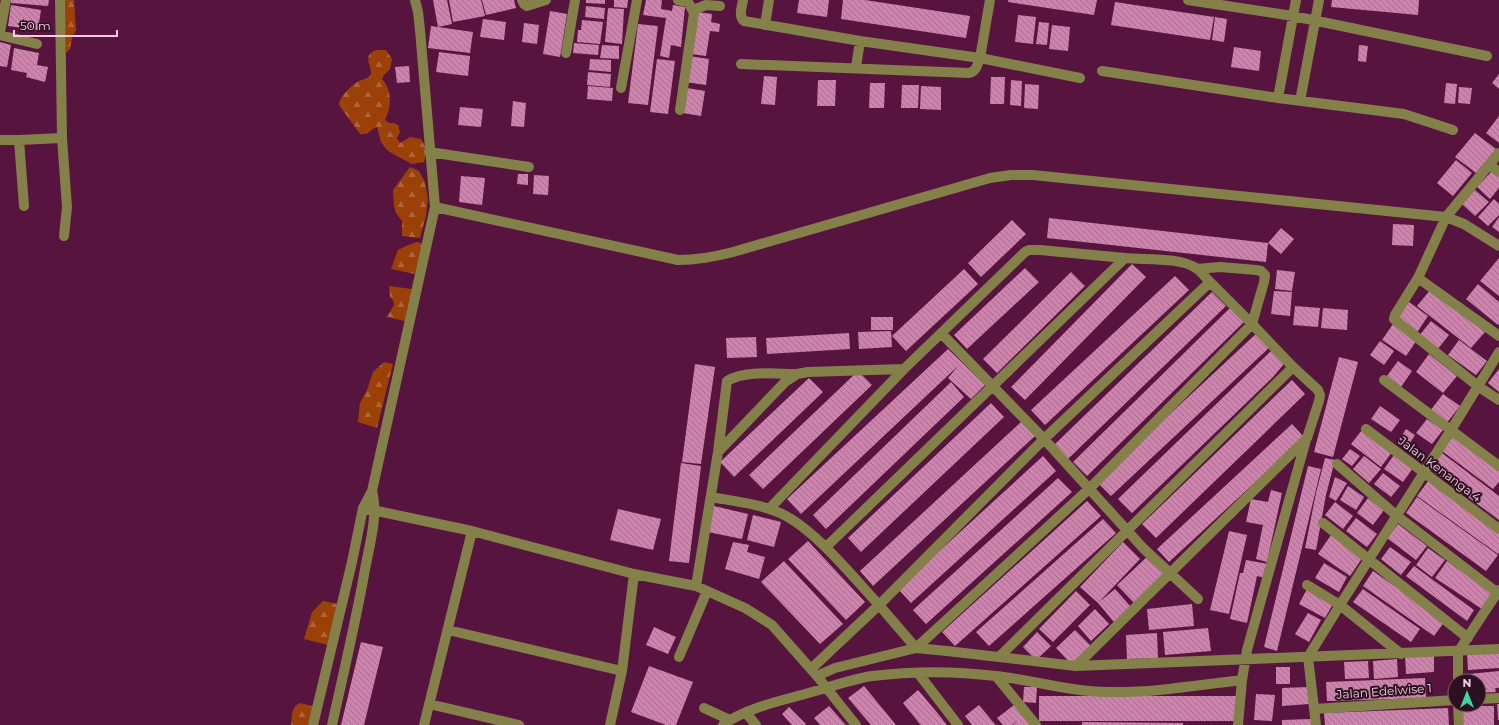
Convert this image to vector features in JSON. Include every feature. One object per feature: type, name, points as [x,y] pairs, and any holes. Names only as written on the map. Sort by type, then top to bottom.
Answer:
[{"type":"street","points":[[0,32],[6,0]]},
{"type":"street","points":[[60,0],[62,138],[67,207],[64,236]]},
{"type":"street","points":[[313,725],[352,562],[363,508],[372,490],[435,207],[429,152],[420,30],[415,0]]},
{"type":"street","points":[[522,0],[527,6],[546,0]]},
{"type":"street","points":[[566,53],[575,0]]},
{"type":"street","points":[[622,88],[638,0]]},
{"type":"street","points":[[678,0],[688,2],[693,10],[680,110]]},
{"type":"street","points":[[743,0],[740,15],[742,20],[860,41],[980,58],[1080,78]]},
{"type":"street","points":[[765,25],[769,0]]},
{"type":"street","points":[[741,64],[973,72],[976,69],[980,58],[990,0]]},
{"type":"street","points":[[1188,0],[1293,16],[1487,56]]},
{"type":"street","points":[[1278,98],[1296,0]]},
{"type":"street","points":[[1300,101],[1319,0]]},
{"type":"street","points":[[693,10],[706,5],[720,6]]},
{"type":"street","points":[[0,35],[37,44]]},
{"type":"street","points":[[856,67],[860,41]]},
{"type":"street","points":[[1102,71],[1278,98],[1404,114],[1453,130]]},
{"type":"street","points":[[0,140],[62,138]]},
{"type":"street","points":[[18,140],[24,206]]},
{"type":"street","points":[[429,152],[529,167]]},
{"type":"street","points":[[1499,153],[1446,217],[1418,278],[1394,319],[1479,387],[1499,400]]},
{"type":"street","points":[[1490,165],[1499,172]]},
{"type":"street","points":[[435,207],[678,260],[691,260],[719,256],[990,178],[1034,175],[1446,217],[1464,224],[1499,246]]},
{"type":"street","points":[[769,509],[904,369],[942,334],[1021,255],[1029,250],[1173,261],[1188,264],[1198,269],[1293,367],[1318,390],[1320,395],[1244,660],[1238,725]]},
{"type":"street","points":[[826,547],[1125,258]]},
{"type":"street","points":[[916,648],[1090,488],[1252,324],[1265,275],[1261,271],[1256,270],[1220,267],[1198,269]]},
{"type":"street","points":[[1418,278],[1499,336]]},
{"type":"street","points":[[814,673],[879,604],[1044,439],[1210,282]]},
{"type":"street","points":[[942,334],[1044,439],[1144,549],[1198,599]]},
{"type":"street","points":[[1316,725],[1308,657],[1423,472],[1479,387],[1499,352]]},
{"type":"street","points":[[999,657],[1127,529],[1293,367]]},
{"type":"street","points":[[696,586],[718,452],[726,381],[733,376],[741,375],[797,374],[817,371],[904,369]]},
{"type":"street","points":[[718,452],[786,382],[797,374]]},
{"type":"street","points":[[1384,380],[1499,466]]},
{"type":"street","name":"Jalan Kenanga 4","points":[[1366,429],[1499,529]]},
{"type":"street","points":[[1076,666],[1307,438]]},
{"type":"street","points":[[1337,464],[1397,516],[1498,592],[1458,652],[1458,673]]},
{"type":"street","points":[[332,725],[358,612],[375,510],[372,490]]},
{"type":"street","points":[[711,497],[769,509],[797,522],[826,547],[879,604],[916,648]]},
{"type":"street","points":[[363,508],[472,531],[634,574],[696,586],[745,608],[772,625],[814,673],[856,725]]},
{"type":"street","points":[[1323,523],[1468,638]]},
{"type":"street","points":[[424,725],[472,531]]},
{"type":"street","points":[[610,725],[622,671],[634,574]]},
{"type":"street","points":[[1307,585],[1340,605],[1401,654]]},
{"type":"street","points":[[679,657],[707,591]]},
{"type":"street","points":[[448,630],[622,671]]},
{"type":"street","points":[[814,673],[916,648],[1076,666],[1499,650]]},
{"type":"street","points":[[704,708],[726,722],[773,703],[871,676],[918,673],[956,673],[996,676],[1077,689],[1109,692],[1147,691],[1242,680]]},
{"type":"street","points":[[918,673],[958,725]]},
{"type":"street","points":[[996,676],[1036,725]]},
{"type":"street","points":[[1487,699],[1499,698]]},
{"type":"street","name":"Jalan Edelwise 1","points":[[1314,709],[1447,701]]},
{"type":"street","points":[[429,704],[519,725]]},
{"type":"street","points":[[746,713],[756,725]]},
{"type":"street","points":[[1458,713],[1459,725]]},
{"type":"green space","points":[[64,0],[74,0],[76,30],[72,38],[70,49],[66,53]]},
{"type":"green space","points":[[377,50],[386,50],[392,59],[390,69],[382,79],[388,88],[390,98],[389,109],[385,120],[389,123],[398,125],[400,132],[397,138],[400,143],[410,137],[421,139],[427,150],[424,162],[412,164],[387,150],[381,142],[377,127],[367,133],[360,134],[339,105],[341,98],[350,88],[359,81],[371,75],[368,57],[372,52]]},
{"type":"green space","points":[[410,167],[419,171],[425,182],[428,199],[426,216],[420,238],[402,236],[402,221],[396,213],[394,206],[393,190]]},
{"type":"green space","points":[[417,242],[421,243],[422,245],[415,274],[391,269],[398,250]]},
{"type":"green space","points":[[389,286],[412,289],[405,321],[387,317],[394,305],[393,300],[390,297]]},
{"type":"green space","points":[[384,362],[393,364],[377,428],[358,422],[360,403],[367,390],[373,372]]},
{"type":"green space","points":[[323,601],[337,604],[328,645],[304,639],[312,612]]},
{"type":"green space","points":[[300,703],[315,707],[311,725],[291,725],[293,709]]},
{"type":"building","points":[[11,0],[49,0],[48,6],[11,3]]},
{"type":"building","points":[[433,0],[447,0],[452,24],[438,27]]},
{"type":"building","points":[[449,0],[481,0],[485,16],[453,22]]},
{"type":"building","points":[[482,0],[514,0],[516,8],[486,15]]},
{"type":"building","points":[[586,0],[605,0],[605,4],[586,3]]},
{"type":"building","points":[[614,0],[628,0],[627,8],[614,7]]},
{"type":"building","points":[[646,0],[662,0],[661,9],[672,11],[673,5],[685,7],[681,47],[671,45],[669,58],[660,56],[666,18],[643,15]]},
{"type":"building","points":[[799,0],[829,0],[827,17],[797,13]]},
{"type":"building","points":[[843,0],[865,0],[970,16],[966,38],[841,19]]},
{"type":"building","points":[[1008,0],[1097,0],[1094,15],[1008,2]]},
{"type":"building","points":[[1332,0],[1419,0],[1418,15],[1331,7]]},
{"type":"building","points":[[1115,2],[1214,17],[1210,40],[1111,25]]},
{"type":"building","points":[[11,5],[41,10],[38,30],[8,26]]},
{"type":"building","points":[[586,6],[605,8],[604,19],[585,17]]},
{"type":"building","points":[[608,8],[624,9],[622,44],[605,42]]},
{"type":"building","points":[[550,11],[567,14],[560,57],[543,54]]},
{"type":"building","points":[[697,12],[712,14],[711,22],[720,24],[719,32],[710,31],[706,56],[691,54]]},
{"type":"building","points":[[1018,15],[1036,17],[1033,44],[1015,42]]},
{"type":"building","points":[[1215,17],[1227,19],[1224,42],[1212,40]]},
{"type":"building","points":[[483,19],[506,22],[504,40],[480,37]]},
{"type":"building","points":[[582,20],[603,22],[600,44],[577,42],[578,30],[581,30]]},
{"type":"building","points":[[1039,22],[1049,23],[1047,45],[1036,44]]},
{"type":"building","points":[[524,23],[539,25],[537,44],[522,42]]},
{"type":"building","points":[[638,24],[658,26],[648,105],[628,103]]},
{"type":"building","points":[[1052,25],[1070,27],[1068,51],[1049,49]]},
{"type":"building","points":[[431,26],[473,32],[470,53],[428,48]]},
{"type":"building","points":[[0,42],[11,45],[7,67],[0,66]]},
{"type":"building","points":[[574,43],[599,45],[598,55],[573,53]]},
{"type":"building","points":[[602,45],[619,46],[619,59],[600,58]]},
{"type":"building","points":[[1359,45],[1368,46],[1366,62],[1358,61]]},
{"type":"building","points":[[1234,47],[1261,51],[1259,71],[1231,67]]},
{"type":"building","points":[[14,48],[39,53],[37,65],[48,67],[45,82],[26,77],[27,73],[11,70]]},
{"type":"building","points":[[439,52],[470,56],[468,76],[436,72]]},
{"type":"building","points":[[689,56],[709,59],[706,85],[685,82]]},
{"type":"building","points":[[590,59],[611,60],[611,72],[589,70]]},
{"type":"building","points":[[657,59],[675,61],[668,114],[650,112]]},
{"type":"building","points":[[409,66],[410,82],[397,83],[395,67]]},
{"type":"building","points":[[588,72],[611,74],[610,87],[587,85]]},
{"type":"building","points":[[1499,74],[1499,89],[1492,83]]},
{"type":"building","points":[[764,76],[777,77],[775,105],[761,104]]},
{"type":"building","points":[[991,77],[1005,77],[1004,104],[990,104]]},
{"type":"building","points":[[818,80],[836,80],[835,106],[817,106]]},
{"type":"building","points":[[1011,80],[1022,81],[1021,106],[1010,105]]},
{"type":"building","points":[[870,83],[885,83],[884,108],[869,108]]},
{"type":"building","points":[[1446,83],[1457,84],[1455,104],[1444,103]]},
{"type":"building","points":[[1025,84],[1039,85],[1038,109],[1024,108]]},
{"type":"building","points":[[902,85],[919,85],[918,108],[901,108]]},
{"type":"building","points":[[588,86],[613,88],[612,101],[587,99]]},
{"type":"building","points":[[921,86],[941,87],[941,110],[920,109]]},
{"type":"building","points":[[1459,87],[1472,88],[1470,104],[1458,103]]},
{"type":"building","points":[[687,88],[705,91],[701,116],[683,113]]},
{"type":"building","points":[[513,101],[526,103],[524,127],[511,126]]},
{"type":"building","points":[[460,107],[483,109],[481,127],[458,125]]},
{"type":"building","points":[[1499,116],[1499,143],[1486,133]]},
{"type":"building","points":[[1475,133],[1496,149],[1476,173],[1455,157]]},
{"type":"building","points":[[1456,160],[1472,173],[1453,196],[1437,183]]},
{"type":"building","points":[[1493,170],[1499,175],[1499,188],[1490,199],[1477,187]]},
{"type":"building","points":[[518,174],[528,174],[528,185],[517,184]]},
{"type":"building","points":[[534,175],[549,176],[548,195],[533,194]]},
{"type":"building","points":[[461,176],[485,178],[482,205],[459,202]]},
{"type":"building","points":[[1475,190],[1489,202],[1475,216],[1462,204]]},
{"type":"building","points":[[1494,199],[1499,204],[1499,215],[1488,226],[1478,217]]},
{"type":"building","points":[[1499,217],[1499,232],[1492,227]]},
{"type":"building","points":[[1049,218],[1268,243],[1266,262],[1047,238]]},
{"type":"building","points":[[1012,220],[1026,234],[981,277],[968,263]]},
{"type":"building","points":[[1393,224],[1414,225],[1413,246],[1392,245]]},
{"type":"building","points":[[1281,228],[1294,239],[1281,254],[1268,243]]},
{"type":"building","points":[[1499,258],[1499,296],[1480,281]]},
{"type":"building","points":[[1132,264],[1146,277],[1025,400],[1011,387]]},
{"type":"building","points":[[1025,268],[1039,282],[967,349],[954,335]]},
{"type":"building","points":[[964,269],[978,284],[906,351],[892,336]]},
{"type":"building","points":[[1277,270],[1295,272],[1292,291],[1275,289]]},
{"type":"building","points":[[1071,272],[1085,286],[997,373],[983,359]]},
{"type":"building","points":[[1175,276],[1189,290],[1045,425],[1031,410]]},
{"type":"building","points":[[1478,284],[1499,302],[1498,325],[1466,299]]},
{"type":"building","points":[[1431,289],[1485,332],[1471,348],[1417,306]]},
{"type":"building","points":[[1274,291],[1292,292],[1290,316],[1271,314]]},
{"type":"building","points":[[1212,292],[1226,306],[1068,459],[1054,445]]},
{"type":"building","points":[[1409,302],[1428,316],[1416,334],[1396,320]]},
{"type":"building","points":[[1295,306],[1320,308],[1318,327],[1293,325]]},
{"type":"building","points":[[1230,308],[1244,322],[1087,476],[1073,462]]},
{"type":"building","points":[[1323,308],[1348,310],[1347,330],[1321,328]]},
{"type":"building","points":[[871,317],[893,317],[893,330],[871,330]]},
{"type":"building","points":[[1431,321],[1449,335],[1437,350],[1419,336]]},
{"type":"building","points":[[1393,324],[1417,340],[1406,356],[1382,340]]},
{"type":"building","points":[[891,331],[892,347],[859,349],[858,332]]},
{"type":"building","points":[[1258,332],[1271,346],[1111,496],[1097,482]]},
{"type":"building","points":[[849,333],[850,349],[767,354],[766,338]]},
{"type":"building","points":[[756,337],[757,357],[727,358],[726,338]]},
{"type":"building","points":[[1459,340],[1487,361],[1476,375],[1448,355]]},
{"type":"building","points":[[1380,341],[1394,351],[1384,365],[1370,355]]},
{"type":"building","points":[[948,349],[985,385],[971,399],[948,378],[958,366],[801,514],[787,499]]},
{"type":"building","points":[[1271,351],[1284,364],[1273,377],[1132,513],[1118,499]]},
{"type":"building","points":[[1429,354],[1457,376],[1443,393],[1416,372]]},
{"type":"building","points":[[1339,357],[1358,362],[1333,457],[1314,452]]},
{"type":"building","points":[[1398,361],[1412,371],[1401,387],[1387,376]]},
{"type":"building","points":[[695,364],[715,367],[701,464],[682,462]]},
{"type":"building","points":[[1499,369],[1499,392],[1488,383]]},
{"type":"building","points":[[858,371],[872,385],[763,489],[749,475]]},
{"type":"building","points":[[809,378],[823,392],[734,477],[720,462]]},
{"type":"building","points":[[1292,380],[1305,394],[1156,538],[1142,524]]},
{"type":"building","points":[[951,382],[964,397],[826,529],[813,515]]},
{"type":"building","points":[[1443,394],[1460,406],[1446,424],[1430,411]]},
{"type":"building","points":[[991,403],[1004,417],[861,552],[848,538]]},
{"type":"building","points":[[1380,406],[1400,420],[1391,432],[1371,419]]},
{"type":"building","points":[[1427,419],[1443,430],[1432,444],[1416,433]]},
{"type":"building","points":[[1021,422],[1035,436],[873,586],[860,571]]},
{"type":"building","points":[[1292,424],[1304,437],[1169,562],[1157,549]]},
{"type":"building","points":[[1406,429],[1415,435],[1408,446],[1399,440]]},
{"type":"building","points":[[1362,430],[1392,452],[1381,467],[1351,444]]},
{"type":"building","points":[[1454,435],[1499,469],[1499,482],[1493,489],[1442,451]]},
{"type":"building","points":[[1350,449],[1360,456],[1352,466],[1342,459]]},
{"type":"building","points":[[1442,453],[1499,496],[1499,520],[1430,469]]},
{"type":"building","points":[[1394,455],[1413,468],[1403,482],[1384,469]]},
{"type":"building","points":[[1043,456],[1056,471],[911,603],[898,589]]},
{"type":"building","points":[[1364,456],[1381,469],[1369,483],[1353,469]]},
{"type":"building","points":[[1325,458],[1335,460],[1326,495],[1316,550],[1305,548]]},
{"type":"building","points":[[681,463],[701,466],[689,563],[669,561]]},
{"type":"building","points":[[1308,466],[1321,469],[1277,651],[1264,647]]},
{"type":"building","points":[[1383,473],[1400,486],[1391,497],[1374,484]]},
{"type":"building","points":[[1335,477],[1347,483],[1336,501],[1329,497]]},
{"type":"building","points":[[1058,478],[1072,492],[926,624],[913,610]]},
{"type":"building","points":[[1429,480],[1499,530],[1498,554],[1417,496]]},
{"type":"building","points":[[1348,486],[1364,497],[1356,510],[1340,500]]},
{"type":"building","points":[[1271,490],[1282,493],[1267,562],[1256,559],[1263,525],[1246,522],[1251,499],[1268,502]]},
{"type":"building","points":[[1417,497],[1498,555],[1486,571],[1406,513]]},
{"type":"building","points":[[1368,498],[1384,510],[1373,525],[1357,513]]},
{"type":"building","points":[[1087,501],[1101,516],[955,646],[942,632]]},
{"type":"building","points":[[1335,502],[1353,516],[1343,529],[1325,515]]},
{"type":"building","points":[[714,506],[748,514],[742,539],[708,532]]},
{"type":"building","points":[[618,509],[661,519],[653,550],[610,540]]},
{"type":"building","points":[[753,515],[781,522],[774,547],[747,540]]},
{"type":"building","points":[[1356,518],[1377,534],[1367,547],[1346,531]]},
{"type":"building","points":[[1103,519],[1116,533],[989,646],[976,632]]},
{"type":"building","points":[[1398,524],[1427,546],[1416,560],[1387,538]]},
{"type":"building","points":[[1229,531],[1247,535],[1229,614],[1210,610]]},
{"type":"building","points":[[1331,535],[1363,557],[1350,576],[1318,554]]},
{"type":"building","points":[[808,541],[865,602],[846,620],[788,559]]},
{"type":"building","points":[[733,542],[749,545],[747,552],[765,557],[759,579],[725,569]]},
{"type":"building","points":[[1123,542],[1140,559],[1099,602],[1115,589],[1131,607],[1114,622],[1098,603],[1080,587]]},
{"type":"building","points":[[1390,547],[1411,562],[1401,575],[1381,559]]},
{"type":"building","points":[[1428,548],[1445,560],[1432,577],[1416,565]]},
{"type":"building","points":[[1148,556],[1166,575],[1135,604],[1117,585]]},
{"type":"building","points":[[1246,560],[1268,564],[1265,578],[1257,576],[1247,623],[1230,619],[1240,573],[1243,573]]},
{"type":"building","points":[[784,561],[843,624],[820,644],[761,582]]},
{"type":"building","points":[[1447,561],[1493,593],[1482,609],[1435,578]]},
{"type":"building","points":[[1324,563],[1347,577],[1339,592],[1315,578]]},
{"type":"building","points":[[1414,566],[1474,610],[1467,621],[1406,576]]},
{"type":"building","points":[[1373,571],[1445,621],[1434,636],[1363,586]]},
{"type":"building","points":[[1307,589],[1333,604],[1325,618],[1299,604]]},
{"type":"building","points":[[1363,589],[1420,629],[1411,642],[1353,602]]},
{"type":"building","points":[[1076,591],[1090,605],[1053,642],[1039,629]]},
{"type":"building","points":[[1192,604],[1194,626],[1149,630],[1147,609]]},
{"type":"building","points":[[1095,609],[1109,624],[1091,641],[1078,626]]},
{"type":"building","points":[[1308,613],[1321,620],[1309,642],[1295,634]]},
{"type":"building","points":[[654,627],[676,637],[668,654],[646,645]]},
{"type":"building","points":[[1208,628],[1211,651],[1165,655],[1163,632]]},
{"type":"building","points":[[1075,630],[1091,646],[1071,664],[1056,648]]},
{"type":"building","points":[[1037,632],[1051,646],[1036,660],[1023,647]]},
{"type":"building","points":[[1157,633],[1158,658],[1127,659],[1126,635]]},
{"type":"building","points":[[361,642],[383,647],[364,725],[341,725]]},
{"type":"building","points":[[1499,651],[1499,668],[1468,670],[1467,653]]},
{"type":"building","points":[[1434,654],[1434,672],[1406,674],[1405,656]]},
{"type":"building","points":[[1397,659],[1398,677],[1374,679],[1373,661]]},
{"type":"building","points":[[1368,661],[1369,678],[1345,679],[1344,662]]},
{"type":"building","points":[[649,666],[693,682],[676,725],[666,725],[631,712]]},
{"type":"building","points":[[1276,667],[1290,667],[1290,684],[1276,684]]},
{"type":"building","points":[[1499,671],[1499,688],[1495,688],[1496,692],[1487,693],[1487,673],[1479,673]]},
{"type":"building","points":[[1425,678],[1426,698],[1327,701],[1326,682]]},
{"type":"building","points":[[864,686],[896,725],[871,725],[848,698]]},
{"type":"building","points":[[1024,687],[1037,687],[1036,703],[1023,702]]},
{"type":"building","points":[[1308,687],[1309,704],[1282,706],[1282,688]]},
{"type":"building","points":[[918,690],[947,725],[921,725],[919,723],[903,703]]},
{"type":"building","points":[[1256,694],[1275,695],[1272,721],[1254,720]]},
{"type":"building","points":[[1039,696],[1238,696],[1238,721],[1039,721]]},
{"type":"building","points":[[1497,704],[1499,704],[1499,720],[1498,720]]},
{"type":"building","points":[[979,705],[996,725],[972,725],[965,716]]},
{"type":"building","points":[[1014,705],[1031,725],[1013,725],[1018,720],[1012,725],[1003,725],[997,718]]},
{"type":"building","points":[[829,706],[846,725],[820,725],[814,718]]},
{"type":"building","points":[[1487,706],[1494,706],[1494,725],[1463,725],[1463,713],[1487,713]]},
{"type":"building","points":[[789,707],[806,724],[792,725],[782,714]]},
{"type":"building","points":[[1447,708],[1449,725],[1325,725],[1324,713]]},
{"type":"building","points":[[1311,719],[1312,725],[1282,725],[1282,720]]},
{"type":"building","points":[[1082,722],[1183,723],[1183,725],[1082,725]]}]
